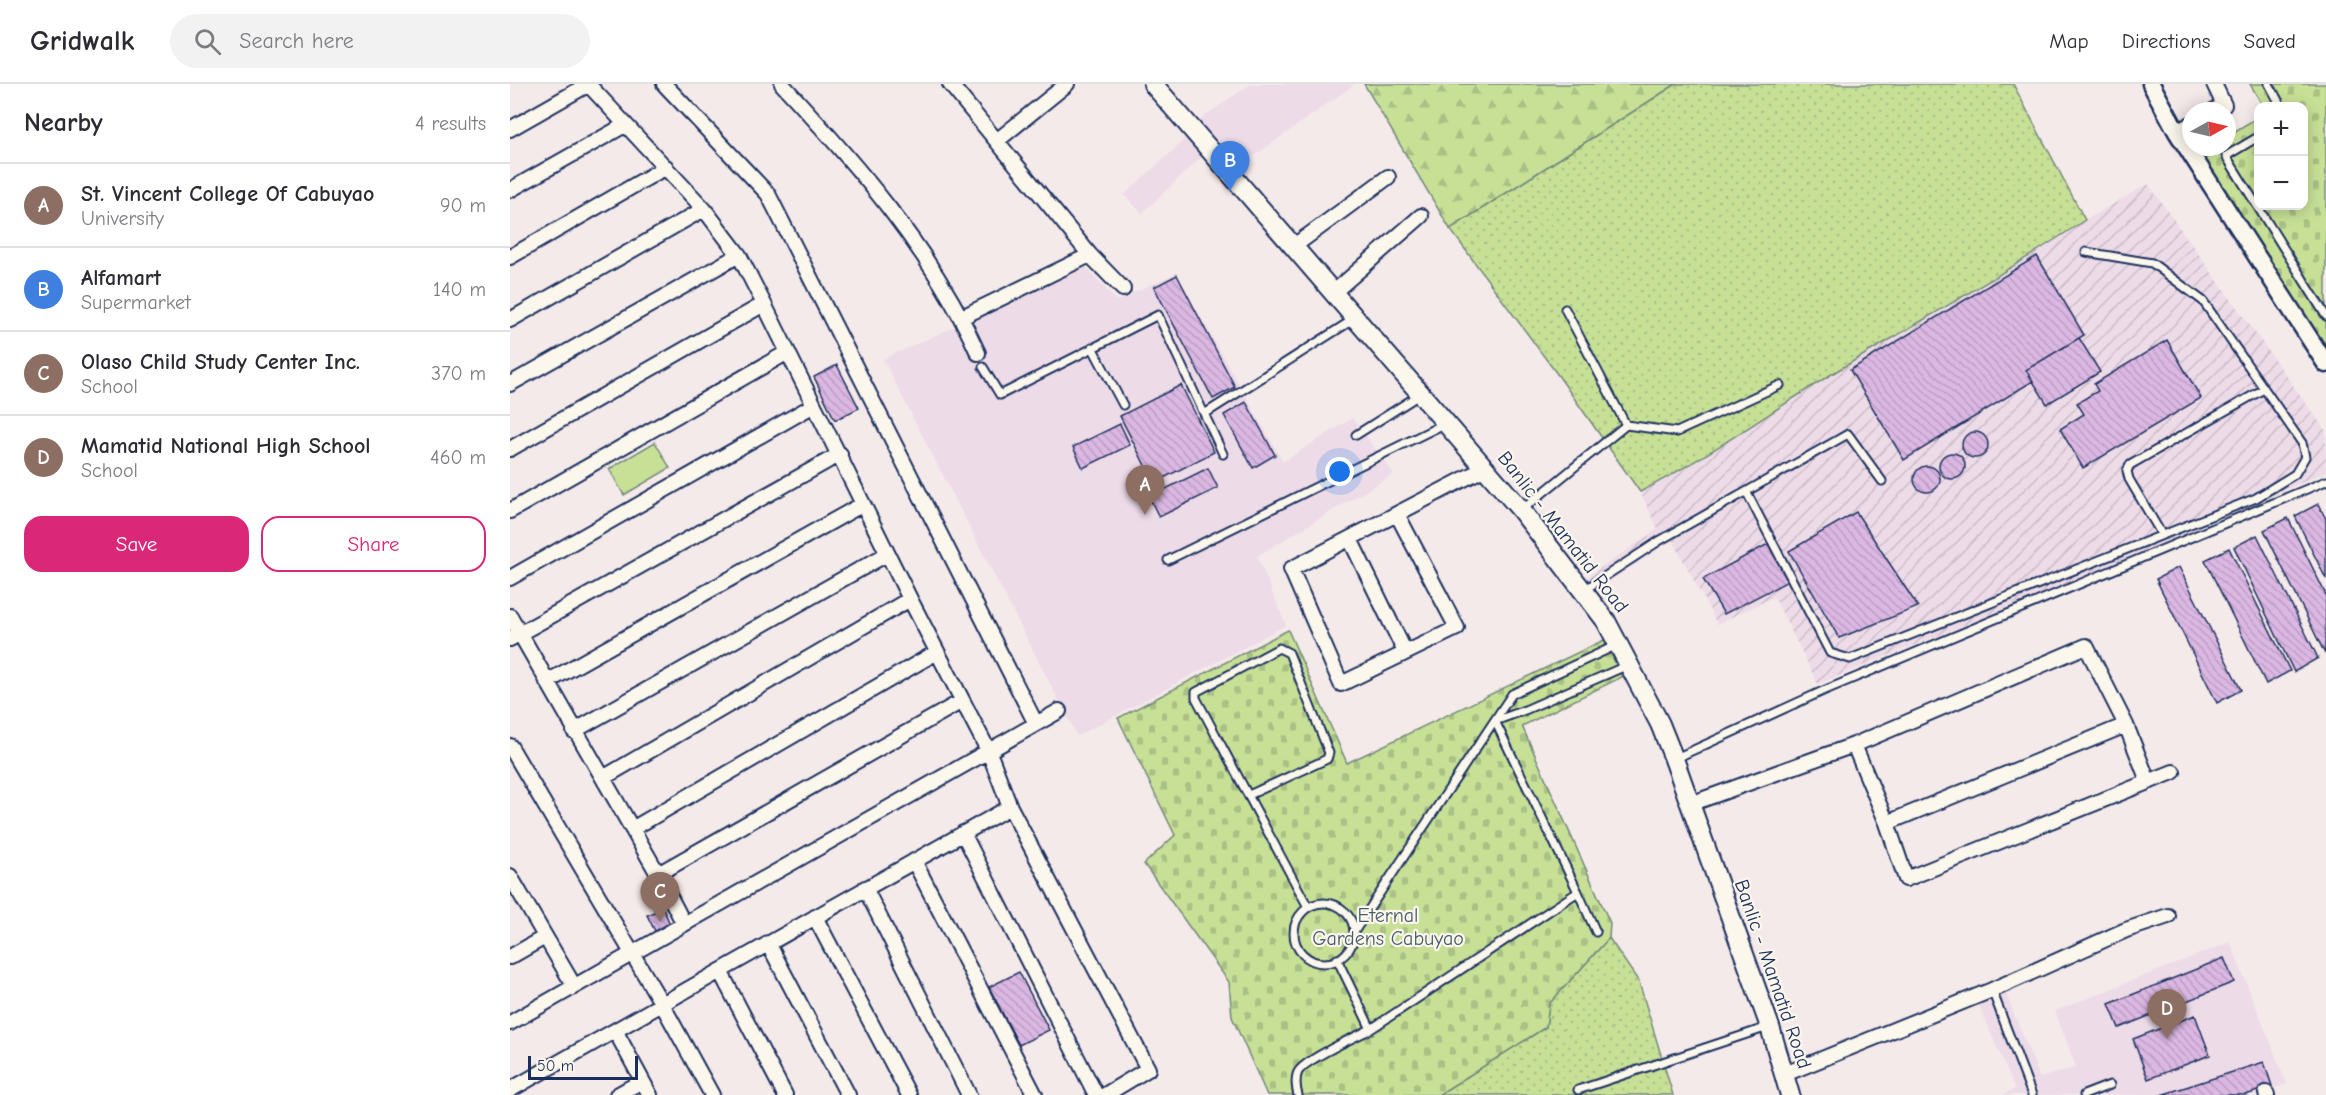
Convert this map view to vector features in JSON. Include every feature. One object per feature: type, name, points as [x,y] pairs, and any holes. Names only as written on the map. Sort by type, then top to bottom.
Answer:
[{"type":"main road","name":"Banlic - Mamatid Road","points":[[1154,84],[1521,510],[1606,621],[1660,724],[1674,759],[1770,1027],[1790,1095]]},
{"type":"street","points":[[510,129],[589,84],[704,209],[739,255],[840,454],[887,554],[989,752],[1010,807],[1148,1068],[1105,1095]]},
{"type":"street","points":[[664,84],[768,194],[1036,724]]},
{"type":"street","points":[[782,84],[816,120],[901,224],[962,317],[978,353]]},
{"type":"street","points":[[950,84],[1090,255],[1123,289]]},
{"type":"street","points":[[998,140],[1067,84]]},
{"type":"street","points":[[2151,84],[2182,125]]},
{"type":"street","points":[[2214,84],[2223,102]]},
{"type":"street","points":[[510,190],[625,125]]},
{"type":"street","points":[[2201,156],[2326,364]]},
{"type":"street","points":[[510,257],[666,167]]},
{"type":"street","points":[[1294,246],[1388,177]]},
{"type":"street","points":[[510,320],[704,209]]},
{"type":"street","points":[[1334,292],[1421,216]]},
{"type":"street","points":[[510,384],[739,255]]},
{"type":"street","points":[[962,317],[1090,255]]},
{"type":"street","points":[[510,449],[764,304]]},
{"type":"street","points":[[510,511],[788,352]]},
{"type":"street","points":[[510,578],[814,405]]},
{"type":"street","points":[[515,636],[840,454]]},
{"type":"street","points":[[1397,514],[1457,628],[1341,684],[1291,568],[1485,468]]},
{"type":"street","points":[[547,682],[863,504]]},
{"type":"street","points":[[1350,539],[1405,652]]},
{"type":"street","points":[[574,731],[887,554]]},
{"type":"street","points":[[603,778],[910,599]]},
{"type":"street","points":[[510,616],[515,636],[547,682],[658,874],[684,924]]},
{"type":"street","points":[[1690,804],[1854,745],[2086,646],[2126,724],[2148,781]]},
{"type":"street","points":[[632,829],[937,652]]},
{"type":"street","points":[[658,874],[962,701]]},
{"type":"street","points":[[510,1023],[1059,711]]},
{"type":"street","points":[[1887,823],[2126,724]]},
{"type":"street","points":[[1854,745],[1887,823],[1906,879],[2173,772]]},
{"type":"street","points":[[510,746],[662,1004],[712,1095]]},
{"type":"street","points":[[510,1090],[1010,807]]},
{"type":"street","points":[[963,833],[1096,1095]]},
{"type":"street","points":[[914,861],[1035,1095]]},
{"type":"street","points":[[510,876],[574,986]]},
{"type":"street","points":[[865,888],[969,1095]]},
{"type":"street","points":[[1785,1074],[1992,990],[2126,930],[2168,916]]},
{"type":"street","points":[[815,917],[909,1095]]},
{"type":"street","points":[[510,957],[545,937]]},
{"type":"street","points":[[768,943],[848,1095]]},
{"type":"street","points":[[720,971],[785,1095]]},
{"type":"street","points":[[616,1032],[650,1095]]},
{"type":"street","points":[[617,1095],[642,1081]]},
{"type":"lane","points":[[2269,84],[2279,102]]},
{"type":"lane","points":[[2254,139],[2226,156],[2326,316]]},
{"type":"lane","points":[[1747,493],[1830,653],[1850,659],[2256,498],[2295,474],[2306,457],[2302,443],[2203,301],[2152,263],[2086,252]]},
{"type":"lane","points":[[1565,309],[1626,425]]},
{"type":"lane","points":[[983,367],[1000,395],[1158,315],[1206,413],[1223,454]]},
{"type":"lane","points":[[1206,413],[1356,318]]},
{"type":"lane","points":[[1092,347],[1123,405]]},
{"type":"lane","points":[[1521,510],[1626,425],[1677,432],[1780,385]]},
{"type":"lane","points":[[2162,535],[2128,479],[2127,471],[2130,465],[2264,389]]},
{"type":"lane","points":[[1356,435],[1421,393]]},
{"type":"lane","points":[[1168,560],[1446,423]]},
{"type":"lane","points":[[1583,591],[1659,541],[1848,435],[1882,481]]},
{"type":"lane","points":[[1674,759],[1823,691],[2326,481]]},
{"type":"lane","points":[[1354,932],[1349,917],[1338,906],[1323,903],[1308,908],[1295,924],[1297,945],[1306,956],[1313,961],[1330,962],[1337,959],[1349,948],[1354,932],[1512,694],[1617,645]]},
{"type":"lane","points":[[1249,795],[1327,759],[1329,756],[1289,653],[1279,648],[1196,692],[1198,704],[1308,908]]},
{"type":"lane","points":[[1495,721],[1525,711],[1628,665]]},
{"type":"lane","points":[[1495,721],[1596,932]]},
{"type":"lane","points":[[1298,1095],[1296,1089],[1298,1072],[1308,1062],[1371,1029],[1578,892]]},
{"type":"lane","points":[[1337,959],[1371,1029]]},
{"type":"lane","points":[[1992,990],[2032,1095]]},
{"type":"lane","points":[[1578,1090],[1770,1027]]},
{"type":"lane","points":[[2084,1095],[2110,1085]]},
{"type":"shaded area","points":[[1251,84],[1355,84],[1232,172],[1212,147],[1142,213],[1124,195],[1179,145],[1203,117]]},
{"type":"shaded area","points":[[2148,184],[2326,431],[2326,472],[2088,575],[1818,684],[1774,597],[1717,624],[1672,539],[1591,594],[1583,580],[1658,529],[1640,492],[1683,469],[1833,374]]},
{"type":"shaded area","points":[[1086,267],[1116,301],[1176,273],[1283,462],[1352,418],[1394,474],[1257,556],[1286,625],[1077,736],[883,359]]},
{"type":"shaded area","points":[[2230,942],[2287,1084],[2254,1095],[2002,1095],[2015,1089],[1977,1001],[2004,989],[2040,1078],[2076,1067],[2055,1011]]},
{"type":"green space","points":[[1364,84],[1676,84],[1450,229]]},
{"type":"green space","points":[[1676,84],[2013,84],[2085,220],[1992,279],[1835,372],[1714,449],[1640,492],[1560,378],[1450,229]]},
{"type":"green space","points":[[2250,84],[2326,84],[2326,353],[2200,156],[2236,156],[2236,130],[2254,119],[2254,210],[2308,210],[2308,102],[2261,102]]},
{"type":"green space","points":[[655,442],[670,468],[624,495],[609,469]]},
{"type":"green space","name":"Eternal Gardens Cabuyao","points":[[1288,630],[1347,763],[1604,640],[1622,677],[1522,726],[1610,923],[1609,938],[1549,1004],[1546,1027],[1438,1095],[1267,1095],[1232,1017],[1229,982],[1144,864],[1175,835],[1118,718]]},
{"type":"green space","points":[[1609,938],[1639,982],[1673,1095],[1438,1095],[1546,1027],[1549,1004]]},
{"type":"building","points":[[2037,256],[2084,335],[2026,370],[2033,381],[1904,460],[1850,370]]},
{"type":"building","points":[[1177,275],[1235,387],[1213,399],[1154,287]]},
{"type":"building","points":[[2079,338],[2100,372],[2047,404],[2026,370]]},
{"type":"building","points":[[2167,340],[2201,398],[2083,468],[2060,429],[2084,414],[2077,403],[2098,391],[2094,384]]},
{"type":"building","points":[[837,365],[859,408],[835,420],[814,377]]},
{"type":"building","points":[[1181,385],[1214,452],[1154,483],[1120,416]]},
{"type":"building","points":[[1246,402],[1275,455],[1253,468],[1224,415]]},
{"type":"building","points":[[1120,424],[1130,445],[1083,468],[1073,447]]},
{"type":"building","points":[[1975,432],[1984,436],[1988,445],[1984,454],[1975,458],[1966,454],[1962,445],[1966,436]]},
{"type":"building","points":[[1952,453],[1961,457],[1965,466],[1961,475],[1952,479],[1943,475],[1939,466],[1943,457]]},
{"type":"building","points":[[1927,466],[1936,470],[1940,479],[1936,488],[1927,492],[1918,488],[1914,479],[1918,470]]},
{"type":"building","points":[[1208,468],[1218,488],[1159,517],[1149,497]]},
{"type":"building","points":[[2318,504],[2326,519],[2326,579],[2295,516]]},
{"type":"building","points":[[1856,512],[1918,607],[1839,638],[1789,551]]},
{"type":"building","points":[[2288,518],[2326,595],[2325,654],[2264,530]]},
{"type":"building","points":[[2257,535],[2318,658],[2294,672],[2234,547]]},
{"type":"building","points":[[1768,544],[1788,581],[1724,614],[1703,579]]},
{"type":"building","points":[[2229,548],[2290,671],[2266,684],[2205,560]]},
{"type":"building","points":[[2179,567],[2241,690],[2217,703],[2156,579]]},
{"type":"building","points":[[663,908],[672,929],[658,937],[647,915]]},
{"type":"building","points":[[2224,958],[2234,982],[2119,1028],[2109,1004]]},
{"type":"building","points":[[1019,972],[1049,1030],[1019,1045],[989,987]]},
{"type":"building","points":[[2195,1015],[2210,1055],[2148,1079],[2133,1039]]},
{"type":"building","points":[[2264,1062],[2272,1086],[2246,1095],[2161,1095]]},
{"type":"place","name":"Alfamart","points":[[1230,191]]},
{"type":"place","name":"St. Vincent College Of Cabuyao","points":[[1145,515]]},
{"type":"place","name":"Olaso Child Study Center Inc.","points":[[660,922]]},
{"type":"place","name":"Mamatid National High School","points":[[2167,1039]]}]
